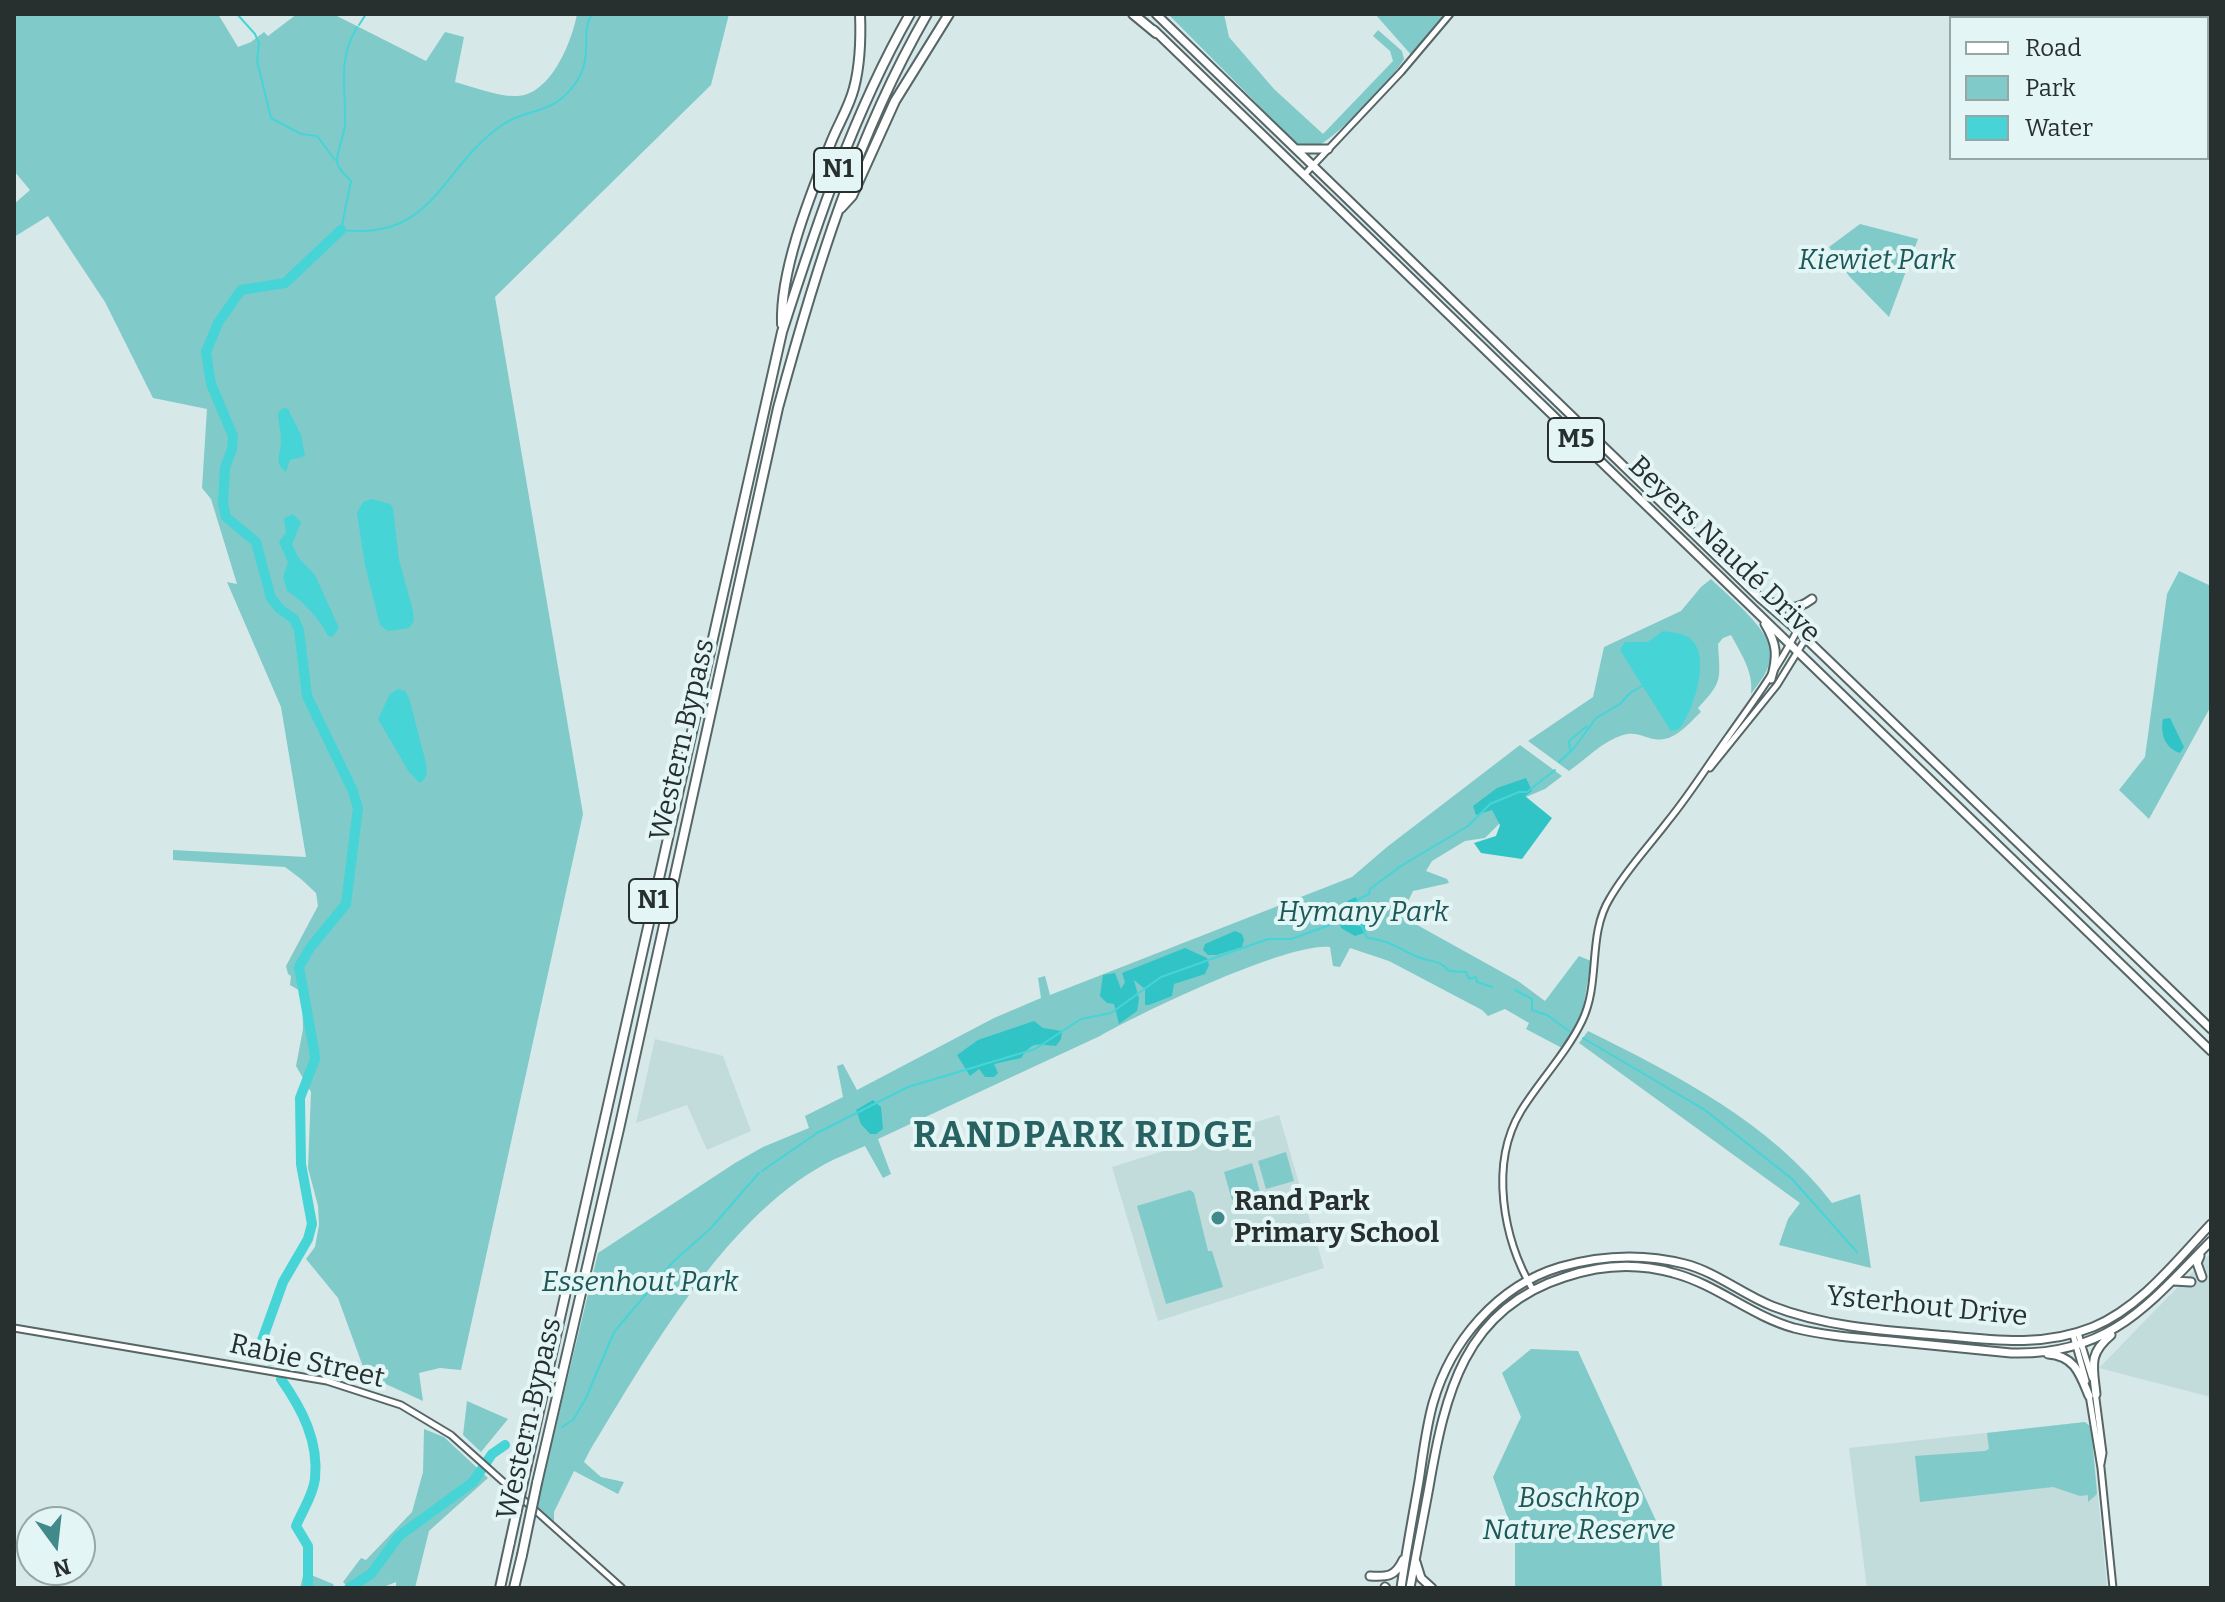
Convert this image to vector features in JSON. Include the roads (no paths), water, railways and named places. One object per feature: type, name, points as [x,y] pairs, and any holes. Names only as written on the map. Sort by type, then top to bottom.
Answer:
[{"type":"highway","points":[[782,332],[782,304],[799,230],[825,157],[854,90],[860,48],[860,14]]},
{"type":"highway","name":"Western Bypass","points":[[500,1588],[782,332],[847,145],[910,14]]},
{"type":"highway","name":"Western Bypass","points":[[514,1588],[778,408],[809,296],[838,212],[880,108],[927,14]]},
{"type":"highway","points":[[838,212],[852,196],[895,101],[947,14]]},
{"type":"highway","points":[[1135,14],[1156,33]]},
{"type":"main road","name":"Beyers Naudé Drive","points":[[1156,14],[1311,167],[2211,1029]]},
{"type":"main road","name":"Beyers Naudé Drive","points":[[1156,33],[2211,1051]]},
{"type":"main road","points":[[1294,149],[1328,149]]},
{"type":"main road","points":[[1759,597],[1788,609],[1800,607],[1812,599]]},
{"type":"main road","points":[[1760,616],[1776,648],[1771,679]]},
{"type":"main road","name":"Ysterhout Drive","points":[[1401,1588],[1431,1413],[1448,1365],[1469,1331],[1527,1279],[1593,1258],[1644,1257],[1696,1267],[1773,1306],[1846,1325],[2015,1342],[2075,1334],[2107,1321],[2134,1303],[2211,1224]]},
{"type":"main road","points":[[2202,1277],[2197,1263],[2208,1244]]},
{"type":"main road","name":"Ysterhout Drive","points":[[1410,1588],[1440,1421],[1458,1370],[1483,1332],[1533,1290],[1575,1274],[1605,1268],[1656,1269],[1697,1281],[1777,1322],[1815,1332],[1995,1351],[2034,1352],[2080,1346],[2125,1323],[2208,1244]]},
{"type":"main road","points":[[2170,1282],[2191,1282]]},
{"type":"main road","points":[[2093,1395],[2093,1357],[2101,1344],[2125,1323]]},
{"type":"main road","points":[[2034,1352],[2059,1355],[2073,1362],[2093,1395]]},
{"type":"main road","points":[[1370,1576],[1393,1574],[1406,1556]]},
{"type":"main road","points":[[1416,1556],[1421,1578],[1432,1588]]},
{"type":"street","points":[[1304,175],[1401,72],[1450,14]]},
{"type":"street","points":[[1533,1290],[1510,1237],[1504,1200],[1504,1163],[1509,1136],[1522,1109],[1584,1018],[1592,991],[1598,932],[1606,905],[1771,679],[1797,630]]},
{"type":"street","points":[[1706,771],[1719,760],[1772,691],[1806,638]]},
{"type":"street","name":"Rabie Street","points":[[14,1328],[260,1368],[351,1387],[419,1414],[451,1435],[622,1588]]},
{"type":"street","points":[[2075,1334],[2093,1395],[2103,1453],[2101,1468],[2113,1588]]},
{"type":"water","points":[[283,408],[288,409],[301,435],[305,456],[290,460],[286,472],[279,461],[281,441],[278,413]]},
{"type":"water","points":[[372,499],[390,504],[393,508],[399,560],[413,611],[414,621],[409,628],[388,631],[380,625],[365,565],[357,513],[363,502]]},
{"type":"water","points":[[293,514],[301,522],[292,544],[298,557],[315,575],[339,628],[332,637],[328,636],[310,611],[287,591],[283,577],[288,562],[279,542],[286,533],[284,518]]},
{"type":"water","points":[[1663,631],[1688,637],[1699,655],[1695,696],[1679,729],[1671,731],[1620,650],[1625,642],[1648,642]]},
{"type":"water","points":[[398,689],[405,691],[409,698],[426,763],[426,777],[420,783],[409,772],[378,719],[390,694]]},
{"type":"waterway","points":[[237,14],[259,43],[257,61],[271,118],[301,134],[317,136],[335,160]]},
{"type":"waterway","points":[[359,25],[366,14]]},
{"type":"waterway","points":[[357,27],[345,63],[345,124],[337,161],[351,181],[341,230],[372,230],[397,224],[417,213],[481,143],[502,125],[557,102],[581,73],[588,22],[592,14]]},
{"type":"waterway","points":[[270,1361],[261,1343],[283,1282],[308,1239],[312,1224],[301,1164],[300,1098],[315,1059],[299,967],[310,948],[346,904],[358,808],[352,789],[307,696],[299,630],[294,619],[271,598],[256,542],[226,517],[223,504],[225,468],[233,436],[211,384],[206,352],[218,323],[241,290],[285,283],[341,230]]},
{"type":"waterway","points":[[1559,762],[1574,748],[1596,718],[1642,686]]},
{"type":"waterway","points":[[1570,750],[1569,741],[1587,726]]},
{"type":"waterway","points":[[762,1171],[817,1133],[908,1087],[1035,1049],[1081,1019],[1111,1013],[1161,977],[1268,939],[1291,939],[1341,921],[1359,899],[1401,866],[1468,826],[1490,804],[1519,792],[1527,792],[1555,770]]},
{"type":"waterway","points":[[1341,921],[1362,926],[1367,938],[1439,963],[1449,971],[1466,972],[1469,979],[1476,977],[1477,982],[1492,987]]},
{"type":"waterway","points":[[1515,990],[1532,999],[1532,1010],[1547,1015],[1569,1031]]},
{"type":"waterway","points":[[1583,1038],[1705,1110],[1792,1179],[1857,1252]]},
{"type":"waterway","points":[[562,1427],[573,1420],[586,1398],[614,1332],[673,1262],[711,1228],[759,1173]]},
{"type":"waterway","points":[[281,1379],[307,1426],[316,1465],[314,1485],[296,1526],[308,1546],[308,1588]]},
{"type":"waterway","points":[[349,1588],[371,1574],[399,1536],[473,1482],[492,1454],[505,1445]]},
{"type":"place","name":"Rand Park Primary School","points":[[1218,1218]]},
{"type":"district","name":"RANDPARK RIDGE","points":[[1084,1137]]},
{"type":"park label","name":"Kiewiet Park","points":[[1877,261]]},
{"type":"park label","name":"Hymany Park","points":[[1363,913]]},
{"type":"park label","name":"Essenhout Park","points":[[640,1283]]},
{"type":"park label","name":"Boschkop Nature Reserve","points":[[1579,1515]]}]
